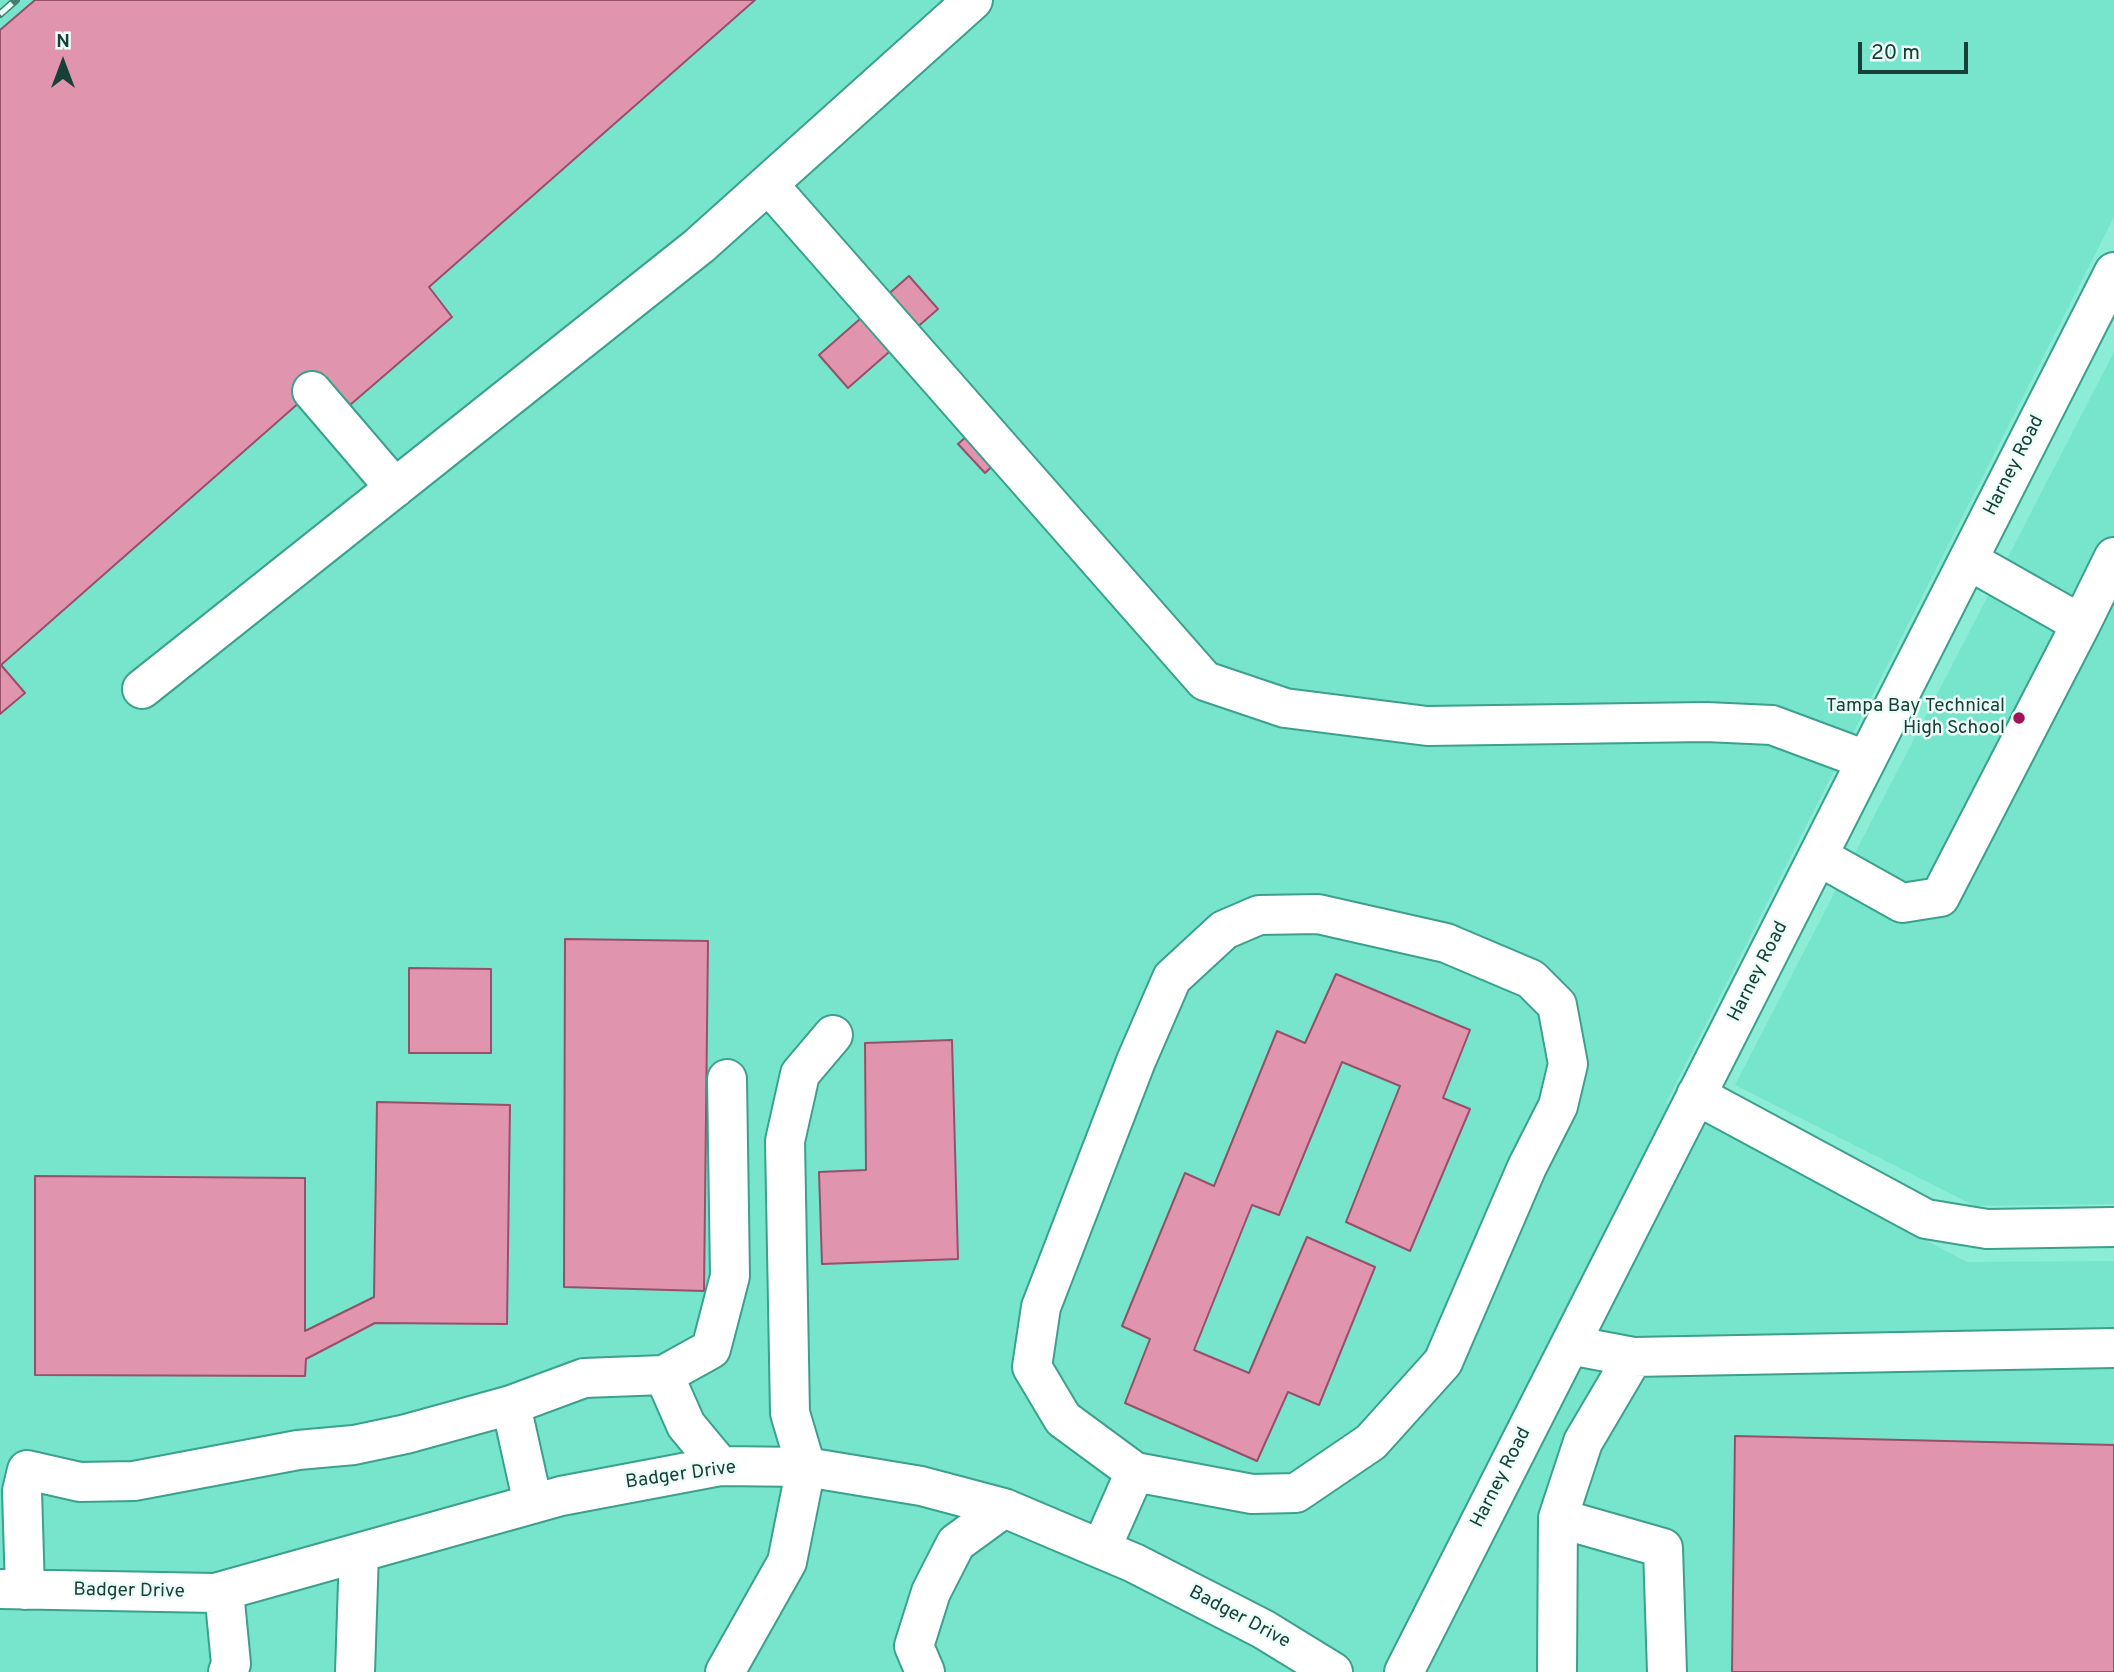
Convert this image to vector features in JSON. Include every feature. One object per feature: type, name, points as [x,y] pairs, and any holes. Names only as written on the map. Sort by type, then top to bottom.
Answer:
[{"type":"street","points":[[142,689],[699,246],[973,0]]},
{"type":"street","points":[[768,184],[1205,681],[1284,708],[1427,726],[1706,722],[1772,725],[1866,760]]},
{"type":"street","name":"Harney Road","points":[[1404,1672],[1968,560],[2101,328],[2114,272]]},
{"type":"street","points":[[312,391],[395,488]]},
{"type":"street","points":[[1818,856],[1902,904],[1940,897],[2114,558]]},
{"type":"street","points":[[1968,560],[2081,624]]},
{"type":"street","points":[[1318,914],[1446,943],[1531,979],[1557,1005],[1568,1064],[1558,1107],[1527,1167],[1443,1362],[1371,1442],[1296,1493],[1252,1493],[1135,1472],[1063,1419],[1032,1367],[1041,1307],[1136,1061],[1172,978],[1224,930],[1259,915],[1318,914]]},
{"type":"street","points":[[725,1672],[787,1562],[806,1467],[789,1413],[785,1141],[800,1073],[833,1034]]},
{"type":"street","points":[[14,1469],[80,1482],[134,1481],[298,1450],[354,1445],[407,1434],[511,1405],[584,1378],[664,1375],[710,1349],[730,1276],[727,1079]]},
{"type":"street","points":[[1696,1096],[1926,1219],[1987,1229],[2114,1227]]},
{"type":"street","points":[[1570,1345],[1633,1357],[2114,1348]]},
{"type":"street","points":[[1557,1672],[1558,1518],[1583,1442],[1633,1357]]},
{"type":"street","points":[[664,1375],[686,1425],[720,1466]]},
{"type":"street","points":[[511,1405],[533,1504]]},
{"type":"street","name":"Badger Drive","points":[[13,1590],[215,1594],[533,1504],[720,1466],[806,1467],[921,1486],[1004,1508],[1101,1549],[1264,1629],[1333,1672]]},
{"type":"street","points":[[13,1590],[22,1491],[14,1469]]},
{"type":"street","points":[[1101,1549],[1135,1472]]},
{"type":"street","points":[[925,1672],[914,1646],[931,1592],[956,1543],[1004,1508]]},
{"type":"street","points":[[1558,1518],[1663,1548],[1667,1672]]},
{"type":"street","points":[[355,1672],[359,1553]]},
{"type":"street","points":[[224,1591],[231,1664],[228,1672]]},
{"type":"shaded area","points":[[0,0],[2114,0],[2114,217],[1666,1103],[1967,1262],[2114,1261],[2114,1672],[0,1672]]},
{"type":"shaded area","name":"Tampa Bay Technical High School","points":[[2114,352],[2114,1204],[1975,1206],[1735,1085]]},
{"type":"building","points":[[35,0],[755,0],[429,287],[452,317],[350,405],[326,379],[1,665],[25,693],[0,714],[0,30]]},
{"type":"building","points":[[909,276],[938,309],[848,388],[819,355]]},
{"type":"building","points":[[977,427],[1004,455],[985,473],[958,444]]},
{"type":"building","points":[[565,939],[708,941],[704,1291],[564,1287]]},
{"type":"building","points":[[409,968],[491,969],[491,1053],[409,1053]]},
{"type":"building","points":[[1336,974],[1470,1030],[1443,1098],[1470,1109],[1410,1251],[1346,1222],[1400,1086],[1342,1062],[1279,1215],[1252,1205],[1194,1350],[1249,1373],[1307,1237],[1375,1267],[1319,1405],[1288,1392],[1257,1461],[1125,1403],[1150,1339],[1122,1326],[1185,1173],[1214,1186],[1277,1031],[1305,1043]]},
{"type":"building","points":[[952,1040],[958,1259],[822,1264],[819,1172],[866,1170],[865,1043]]},
{"type":"building","points":[[377,1102],[510,1105],[507,1324],[375,1323],[306,1359],[305,1376],[35,1375],[35,1176],[305,1178],[305,1331],[374,1297]]},
{"type":"building","points":[[1735,1436],[2114,1445],[2114,1672],[1732,1672]]},
{"type":"railway","points":[[0,14],[16,0]]},
{"type":"place","name":"Tampa Bay Technical High School","points":[[2019,718]]}]
